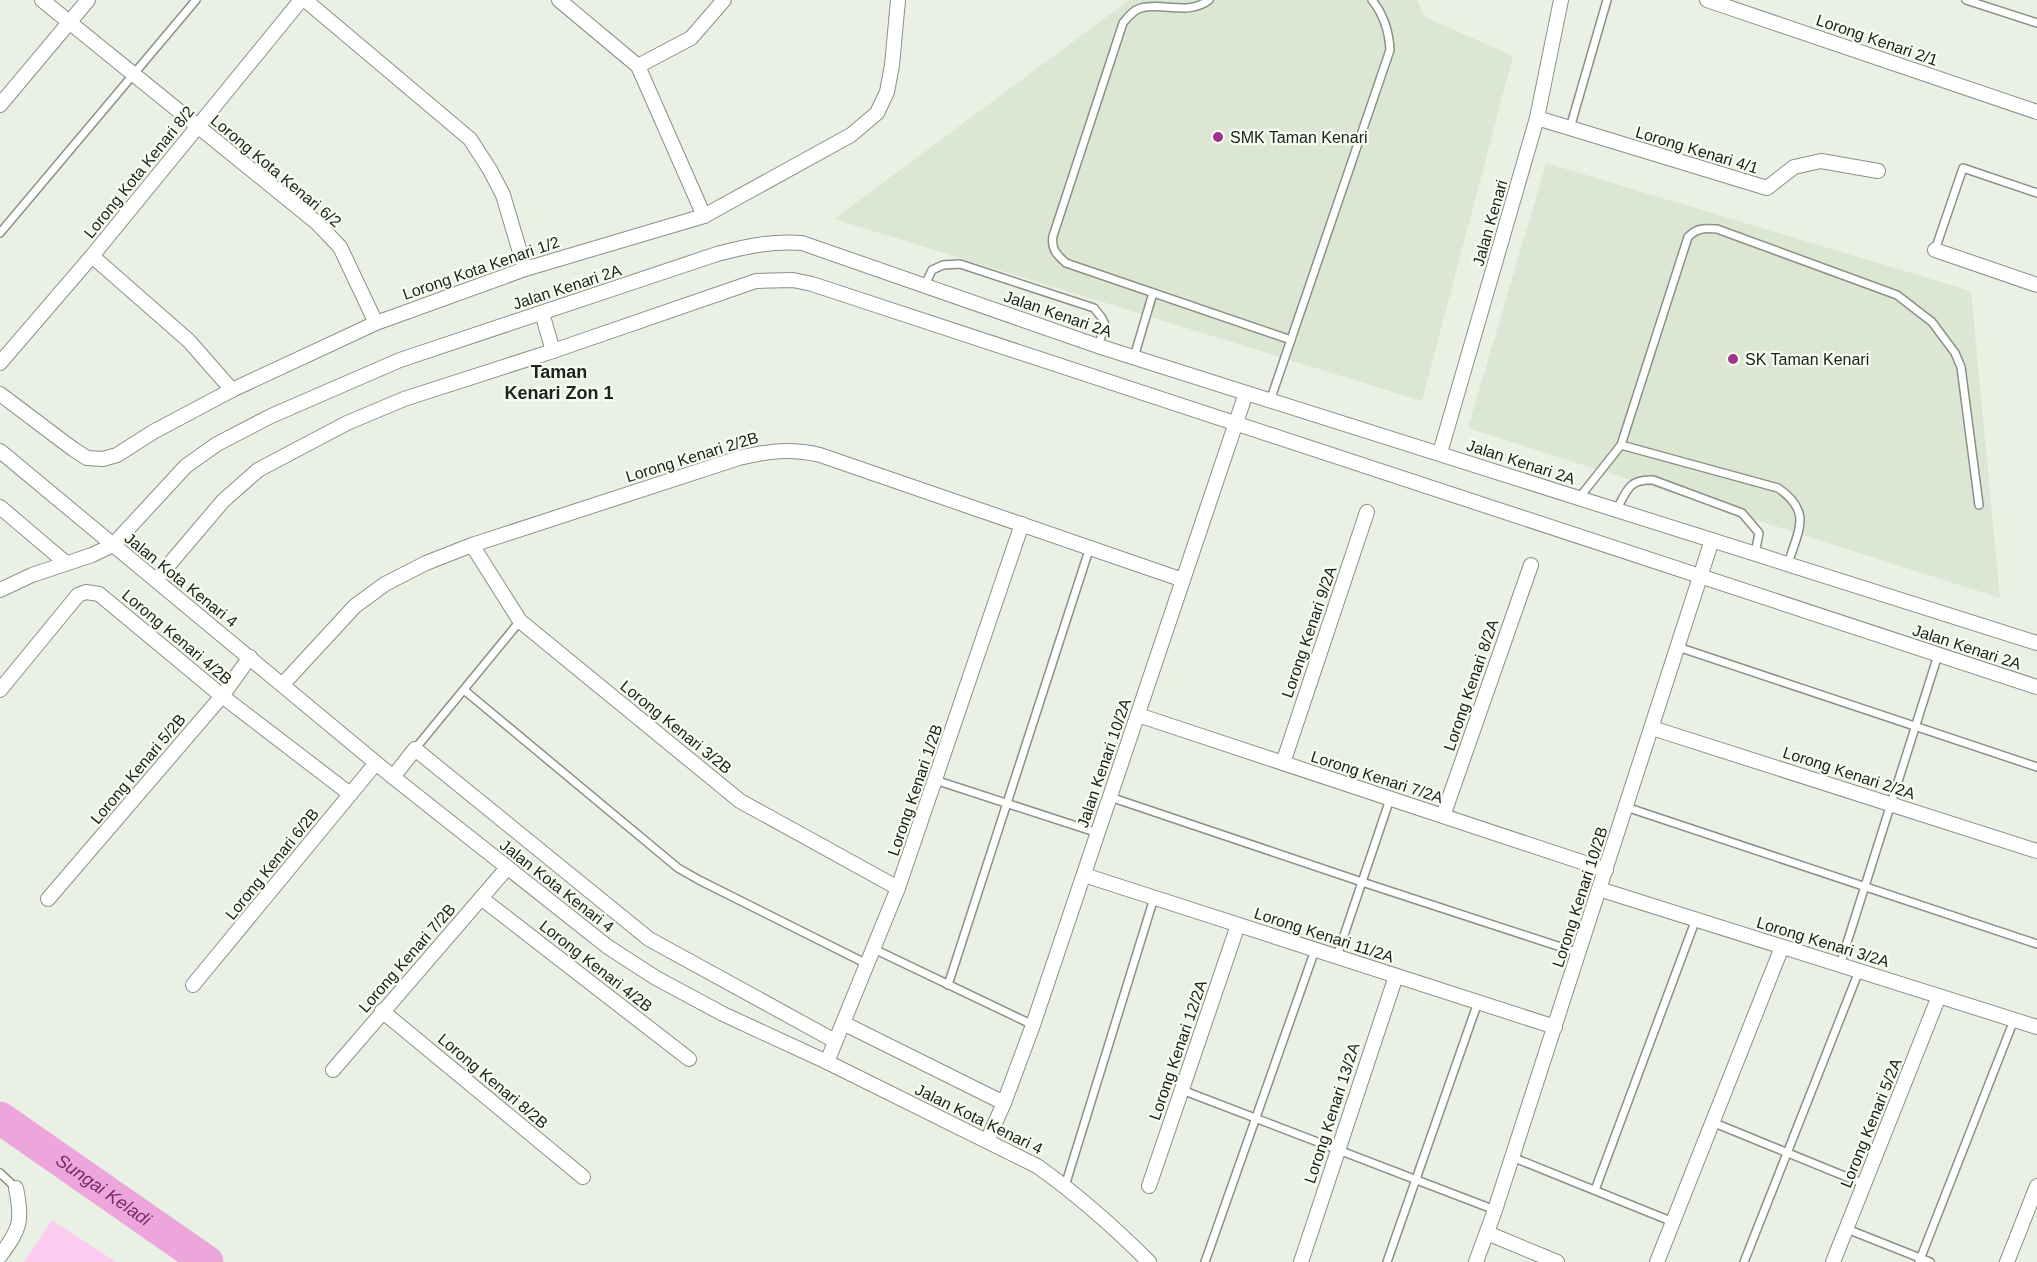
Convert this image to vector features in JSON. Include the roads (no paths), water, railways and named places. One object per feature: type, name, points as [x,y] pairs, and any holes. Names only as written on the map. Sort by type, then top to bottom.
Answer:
[{"type":"street","name":"Lorong Kota Kenari 6/2","points":[[42,0],[197,128],[316,222],[340,247],[376,323]]},
{"type":"street","points":[[0,105],[88,0]]},
{"type":"street","points":[[303,0],[470,140],[503,195],[525,269]]},
{"type":"street","name":"Lorong Kota Kenari 8/2","points":[[0,363],[92,256],[303,0]]},
{"type":"street","points":[[559,0],[638,66],[704,216]]},
{"type":"street","points":[[638,66],[691,38],[724,0]]},
{"type":"street","name":"Lorong Kota Kenari 1/2","points":[[0,394],[87,458],[103,459],[117,455],[153,432],[232,390],[376,323],[525,269],[704,216],[851,135],[877,113],[887,92],[898,0]]},
{"type":"street","name":"Jalan Kenari","points":[[1440,453],[1537,118],[1561,0]]},
{"type":"street","name":"Lorong Kenari 2/1","points":[[1707,0],[2037,112]]},
{"type":"street","name":"Lorong Kenari 4/1","points":[[1537,118],[1767,188],[1794,167],[1821,161],[1878,171]]},
{"type":"street","name":"Jalan Kenari 2A","points":[[113,545],[186,466],[217,444],[271,416],[400,360],[717,255],[748,246],[776,242],[802,243],[1134,358],[2037,643]]},
{"type":"street","points":[[1935,250],[2037,285]]},
{"type":"street","points":[[92,256],[189,341],[232,390]]},
{"type":"street","name":"Jalan Kenari 2A","points":[[156,580],[224,501],[258,470],[347,423],[404,399],[554,351],[756,281],[793,280],[812,284],[2037,687]]},
{"type":"street","points":[[542,313],[554,351]]},
{"type":"street","name":"Jalan Kenari 10/2A","points":[[987,1141],[1033,1025],[1246,393]]},
{"type":"street","name":"Lorong Kenari 2/2B","points":[[283,684],[355,606],[377,589],[426,563],[472,545],[739,458],[774,450],[803,451],[820,455],[1183,580]]},
{"type":"street","name":"Jalan Kota Kenari 4","points":[[0,451],[393,777],[608,946],[656,978],[723,1014],[827,1062],[1037,1166],[1065,1186],[1116,1229],[1149,1262]]},
{"type":"street","points":[[0,507],[66,563]]},
{"type":"street","name":"Lorong Kenari 9/2A","points":[[1283,763],[1367,512]]},
{"type":"street","name":"Lorong Kenari 1/2B","points":[[827,1062],[898,888],[1022,524]]},
{"type":"street","name":"Lorong Kenari 10/2B","points":[[1476,1262],[1495,1210],[1713,540]]},
{"type":"street","points":[[0,590],[32,575],[92,555],[113,545]]},
{"type":"street","name":"Lorong Kenari 3/2B","points":[[472,545],[520,621],[740,801],[898,888]]},
{"type":"street","name":"Lorong Kenari 8/2A","points":[[1443,816],[1531,565]]},
{"type":"street","name":"Lorong Kenari 4/2B","points":[[0,690],[78,594],[91,591],[105,597],[222,696],[350,794]]},
{"type":"street","name":"Lorong Kenari 5/2B","points":[[48,899],[222,696],[250,657]]},
{"type":"street","name":"Lorong Kenari 7/2A","points":[[1138,715],[1606,870]]},
{"type":"street","name":"Lorong Kenari 2/2A","points":[[1652,728],[2037,851]]},
{"type":"street","points":[[393,777],[415,749],[649,939],[835,1041]]},
{"type":"street","name":"Lorong Kenari 6/2B","points":[[193,986],[376,763]]},
{"type":"street","name":"Lorong Kenari 7/2B","points":[[333,1070],[507,868]]},
{"type":"street","name":"Lorong Kenari 11/2A","points":[[1084,875],[1555,1027]]},
{"type":"street","name":"Lorong Kenari 3/2A","points":[[1599,889],[2037,1027]]},
{"type":"street","name":"Lorong Kenari 4/2B","points":[[481,898],[689,1059]]},
{"type":"street","name":"Lorong Kenari 12/2A","points":[[1149,1186],[1238,925]]},
{"type":"street","points":[[1657,1262],[1782,946]]},
{"type":"street","name":"Lorong Kenari 13/2A","points":[[1301,1262],[1396,976]]},
{"type":"street","name":"Lorong Kenari 5/2A","points":[[1833,1262],[1940,996]]},
{"type":"street","name":"Lorong Kenari 8/2B","points":[[382,1011],[583,1177]]},
{"type":"street","points":[[843,1023],[1004,1103]]},
{"type":"street","points":[[2007,1262],[2037,1185]]},
{"type":"street","points":[[0,1256],[14,1237],[20,1223],[20,1206],[16,1188]]},
{"type":"street","points":[[1487,1233],[1557,1262]]},
{"type":"lane","points":[[0,233],[196,0]]},
{"type":"lane","points":[[1209,0],[1199,6],[1181,9],[1142,8],[1133,12],[1123,23],[1052,245],[1056,254],[1066,263],[1291,340]]},
{"type":"lane","points":[[1270,401],[1390,50],[1389,33],[1382,12],[1372,0]]},
{"type":"lane","points":[[1570,128],[1607,0]]},
{"type":"lane","points":[[1966,0],[2037,23]]},
{"type":"lane","points":[[1935,250],[1963,168],[2037,193]]},
{"type":"lane","points":[[1579,498],[1621,445],[1688,237],[1694,231],[1702,228],[1717,229],[1898,295],[1932,322],[1955,353],[1960,367],[1978,505]]},
{"type":"lane","points":[[925,285],[932,270],[943,265],[960,264],[1094,308],[1105,325],[1098,346]]},
{"type":"lane","points":[[1134,358],[1153,293]]},
{"type":"lane","points":[[1621,445],[1778,488],[1793,498],[1800,510],[1800,522],[1788,564]]},
{"type":"lane","points":[[1617,509],[1632,484],[1642,480],[1653,480],[1742,513],[1759,533],[1755,554]]},
{"type":"lane","points":[[948,986],[1090,548]]},
{"type":"lane","points":[[415,749],[520,621]]},
{"type":"lane","points":[[1678,647],[2037,767]]},
{"type":"lane","points":[[1840,965],[1938,655]]},
{"type":"lane","points":[[464,690],[678,868],[867,964]]},
{"type":"lane","points":[[935,780],[1098,833]]},
{"type":"lane","points":[[1110,797],[1579,952]]},
{"type":"lane","points":[[1337,956],[1390,799]]},
{"type":"lane","points":[[1626,807],[2037,944]]},
{"type":"lane","points":[[1065,1186],[1154,898]]},
{"type":"lane","points":[[1595,1190],[1696,919]]},
{"type":"lane","points":[[873,949],[1033,1025]]},
{"type":"lane","points":[[1205,1262],[1315,950]]},
{"type":"lane","points":[[1744,1262],[1859,971]]},
{"type":"lane","points":[[1387,1262],[1478,1002]]},
{"type":"lane","points":[[1920,1260],[2014,1020]]},
{"type":"lane","points":[[1182,1090],[1495,1210]]},
{"type":"lane","points":[[1712,1122],[1864,1184]]},
{"type":"lane","points":[[1512,1157],[1672,1222]]},
{"type":"lane","points":[[0,1173],[16,1188]]},
{"type":"lane","points":[[1847,1229],[1920,1260],[1930,1262]]},
{"type":"waterway","name":"Sungai Keladi","points":[[0,1118],[207,1262]]},
{"type":"place","name":"SMK Taman Kenari","points":[[1218,137]]},
{"type":"place","name":"SK Taman Kenari","points":[[1733,359]]},
{"type":"district","name":"Taman Kenari Zon 1","points":[[559,382]]}]
